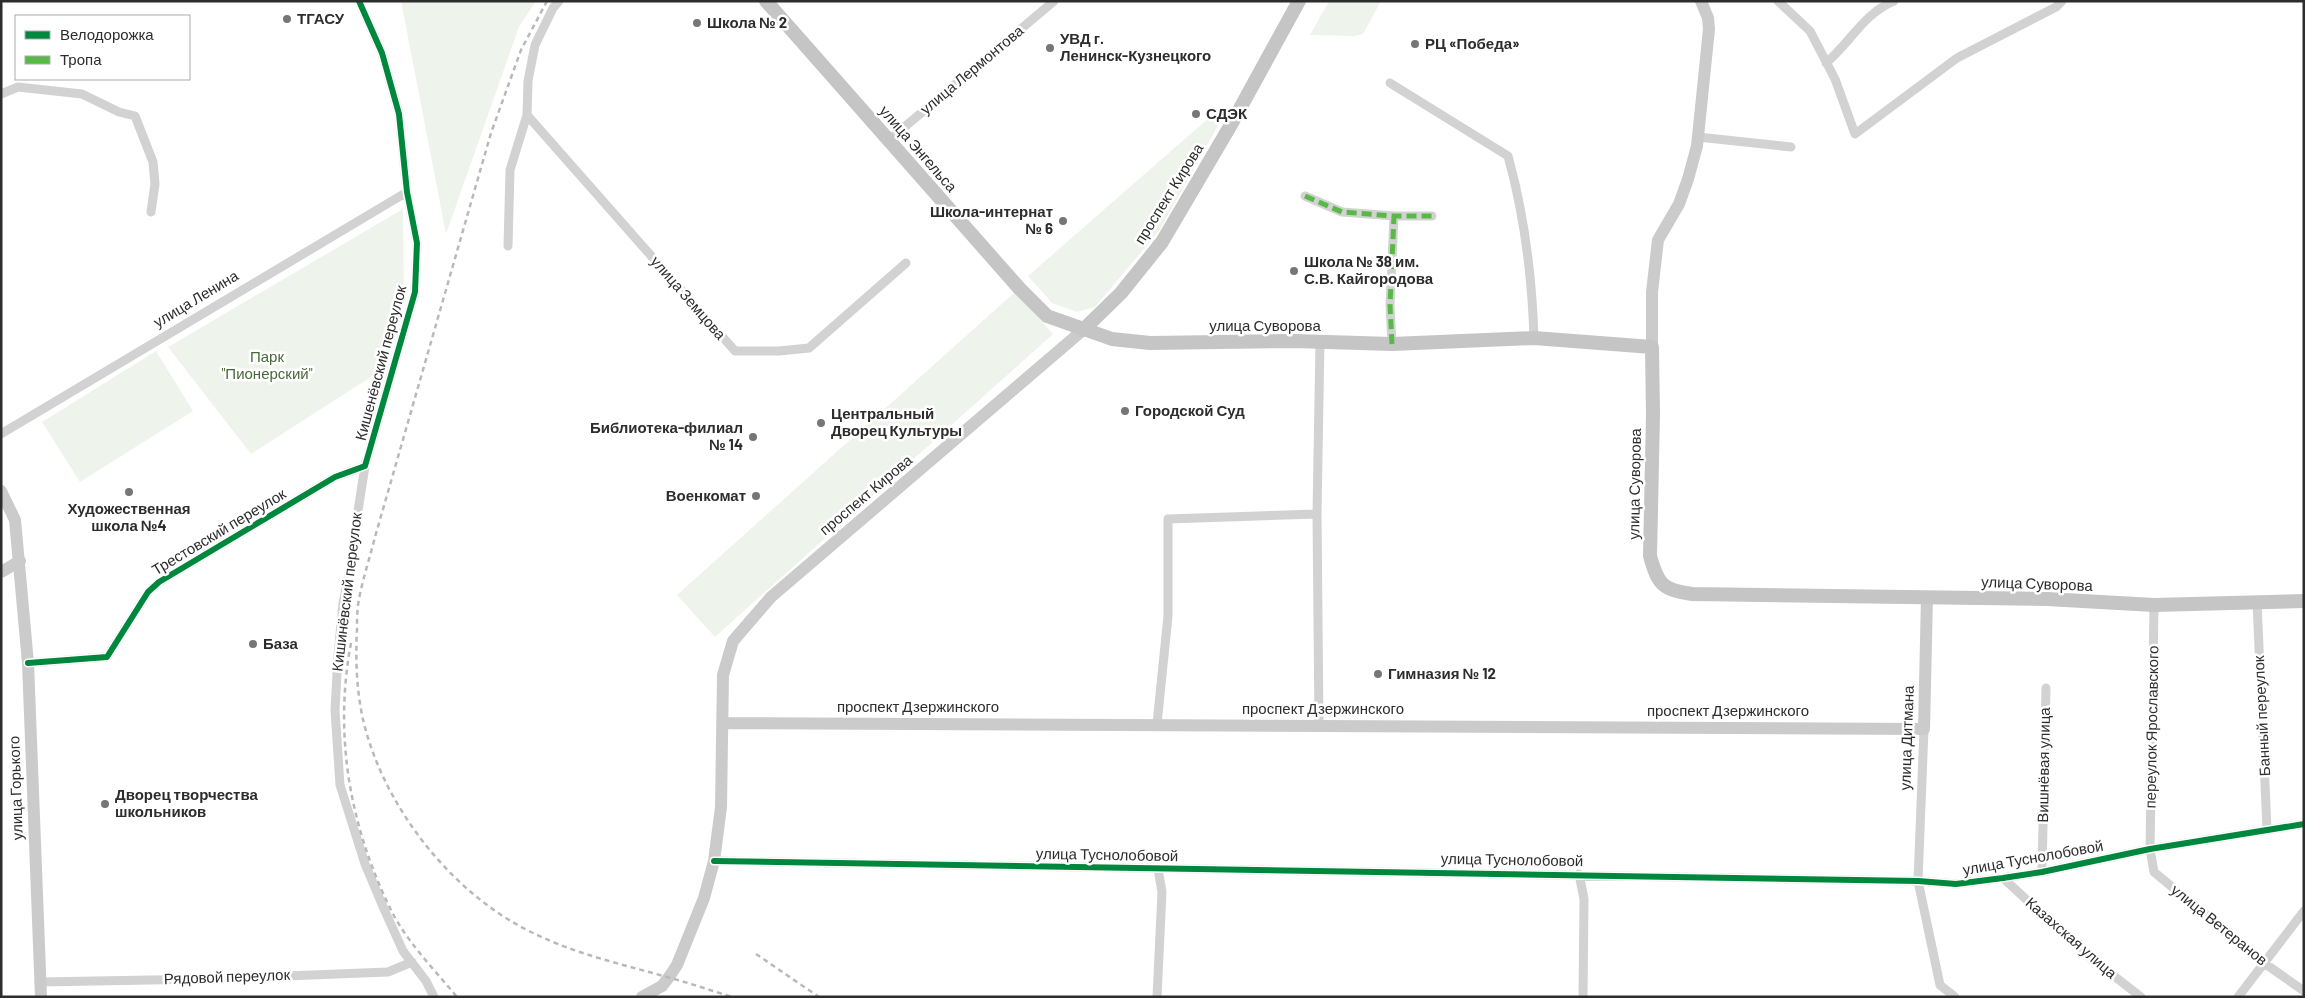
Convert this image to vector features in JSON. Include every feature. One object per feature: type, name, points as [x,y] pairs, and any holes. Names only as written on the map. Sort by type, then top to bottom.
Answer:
[{"type":"main road","name":"улица Энгельса","points":[[766,1],[1019,288],[1047,316]]},
{"type":"main road","name":"проспект Кирова","points":[[1083,330],[1122,293],[1162,242],[1232,123],[1299,1]]},
{"type":"main road","name":"улица Суворова","points":[[1047,316],[1112,339],[1150,343],[1320,341],[1392,344],[1534,338],[1652,347],[1653,414],[1650,556],[1656,578],[1672,591],[1692,594],[2047,599],[2154,605],[2304,601]]},
{"type":"street","name":"Кишенёвский переулок","points":[[359,1],[382,53],[399,114],[407,192],[417,243],[415,292],[365,466]]},
{"type":"street","points":[[508,246],[510,170],[527,115],[528,82],[535,46],[553,8],[559,1]]},
{"type":"street","name":"улица Лермонтова","points":[[889,140],[1054,1]]},
{"type":"street","points":[[1652,347],[1652,292],[1658,240],[1682,196],[1698,137],[1709,29],[1708,18],[1701,1]]},
{"type":"street","points":[[1778,1],[1810,31],[1834,79],[1855,134],[1957,58],[2057,3]]},
{"type":"street","points":[[1826,63],[1838,53],[1871,14],[1894,1]]},
{"type":"street","points":[[1390,83],[1508,156],[1527,238],[1534,338]]},
{"type":"street","points":[[1,94],[18,87],[82,94],[119,112],[135,116],[153,162],[155,184],[151,212]]},
{"type":"street","name":"улица Земцова","points":[[527,115],[734,351],[779,351],[809,348],[906,263]]},
{"type":"street","points":[[1698,137],[1791,147]]},
{"type":"street","name":"улица Ленина","points":[[1,434],[407,192]]},
{"type":"street","points":[[1304,196],[1342,212],[1394,216],[1432,216]]},
{"type":"street","points":[[1392,344],[1390,305],[1394,216]]},
{"type":"street","name":"проспект Кирова","points":[[642,997],[662,986],[677,965],[704,898],[714,861],[721,807],[723,675],[733,641],[771,597],[1083,330]]},
{"type":"street","points":[[1319,726],[1317,514],[1320,341]]},
{"type":"street","name":"Трестовский переулок","points":[[28,663],[106,657],[148,592],[159,582],[335,477],[365,466]]},
{"type":"street","name":"Кишинёвский переулок","points":[[365,466],[358,511],[356,541],[343,603],[338,655],[335,710],[340,786],[364,864],[403,951],[434,997]]},
{"type":"street","name":"улица Горького","points":[[1,491],[15,520],[20,561],[28,663],[41,997]]},
{"type":"street","points":[[1157,724],[1168,616],[1168,519],[1317,514]]},
{"type":"street","points":[[1,572],[20,561]]},
{"type":"street","name":"улица Дитмана","points":[[1926,597],[1924,729],[1918,881],[1940,985],[1955,997]]},
{"type":"street","name":"Банный переулок","points":[[2257,602],[2267,829]]},
{"type":"street","name":"переулок Ярославского","points":[[2150,849],[2154,605]]},
{"type":"street","name":"Вишнёвая улица","points":[[2042,872],[2046,688]]},
{"type":"street","name":"проспект Дзержинского","points":[[723,723],[1924,729]]},
{"type":"street","name":"улица Туснолобовой","points":[[714,861],[1580,874],[1918,881],[1956,884],[2042,872],[2150,849],[2304,824]]},
{"type":"street","name":"улица Ветеранов","points":[[2150,849],[2154,872],[2264,962],[2304,991]]},
{"type":"street","points":[[1158,869],[1162,892],[1158,997]]},
{"type":"street","points":[[1580,874],[1584,899],[1583,997]]},
{"type":"street","name":"Казахская улица","points":[[2003,878],[2082,951],[2141,997]]},
{"type":"street","points":[[2238,997],[2304,911]]},
{"type":"street","name":"Рядовой переулок","points":[[40,982],[208,979],[388,972],[412,962]]},
{"type":"green space","points":[[401,1],[536,1],[519,27],[446,234]]},
{"type":"green space","points":[[1329,1],[1381,1],[1363,34],[1354,36],[1310,35]]},
{"type":"green space","points":[[1211,116],[1220,122],[1159,231],[1095,307],[1077,312],[1052,303],[1028,276]]},
{"type":"green space","name":"Парк \"Пионерский\"","points":[[403,209],[404,296],[382,370],[251,454],[168,347]]},
{"type":"green space","points":[[1015,292],[1053,334],[715,637],[677,595]]},
{"type":"green space","points":[[156,351],[193,411],[80,482],[42,422]]},
{"type":"railway","points":[[547,1],[521,50],[491,133],[365,575],[358,606],[356,643],[358,685],[362,714],[369,741],[394,799],[432,852],[478,898],[504,917],[548,940],[598,958],[732,997]]},
{"type":"railway","points":[[351,643],[344,710],[345,744],[355,810],[364,843],[375,875],[389,906],[403,930],[457,997]]},
{"type":"railway","points":[[756,954],[819,997]]},
{"type":"marked path","points":[[1305,196],[1342,212],[1394,216],[1432,216]]},
{"type":"marked path","points":[[1392,344],[1390,305],[1394,216]]},
{"type":"cycle path","points":[[28,663],[107,657],[148,592],[159,582],[335,477],[365,466],[415,292],[417,243],[407,192],[399,114],[382,53],[359,1]]},
{"type":"cycle path","points":[[714,861],[1918,881],[1956,884],[2042,872],[2150,849],[2304,824]]},
{"type":"place","name":"ТГАСУ","points":[[287,19]]},
{"type":"place","name":"Школа № 2","points":[[697,23]]},
{"type":"place","name":"РЦ «Победа»","points":[[1415,44]]},
{"type":"place","name":"УВД г. Ленинск-Кузнецкого","points":[[1050,48]]},
{"type":"place","name":"СДЭК","points":[[1196,114]]},
{"type":"place","name":"Школа-интернат № 6","points":[[1063,221]]},
{"type":"place","name":"Школа № 38 им. С.В. Кайгородова","points":[[1294,271]]},
{"type":"place","name":"Городской Суд","points":[[1125,411]]},
{"type":"place","name":"Центральный Дворец Культуры","points":[[821,423]]},
{"type":"place","name":"Библиотека-филиал № 14","points":[[753,437]]},
{"type":"place","name":"Художественная школа №4","points":[[129,492]]},
{"type":"place","name":"Военкомат","points":[[756,496]]},
{"type":"place","name":"База","points":[[253,644]]},
{"type":"place","name":"Гимназия № 12","points":[[1378,674]]},
{"type":"place","name":"Дворец творчества школьников","points":[[105,804]]}]
